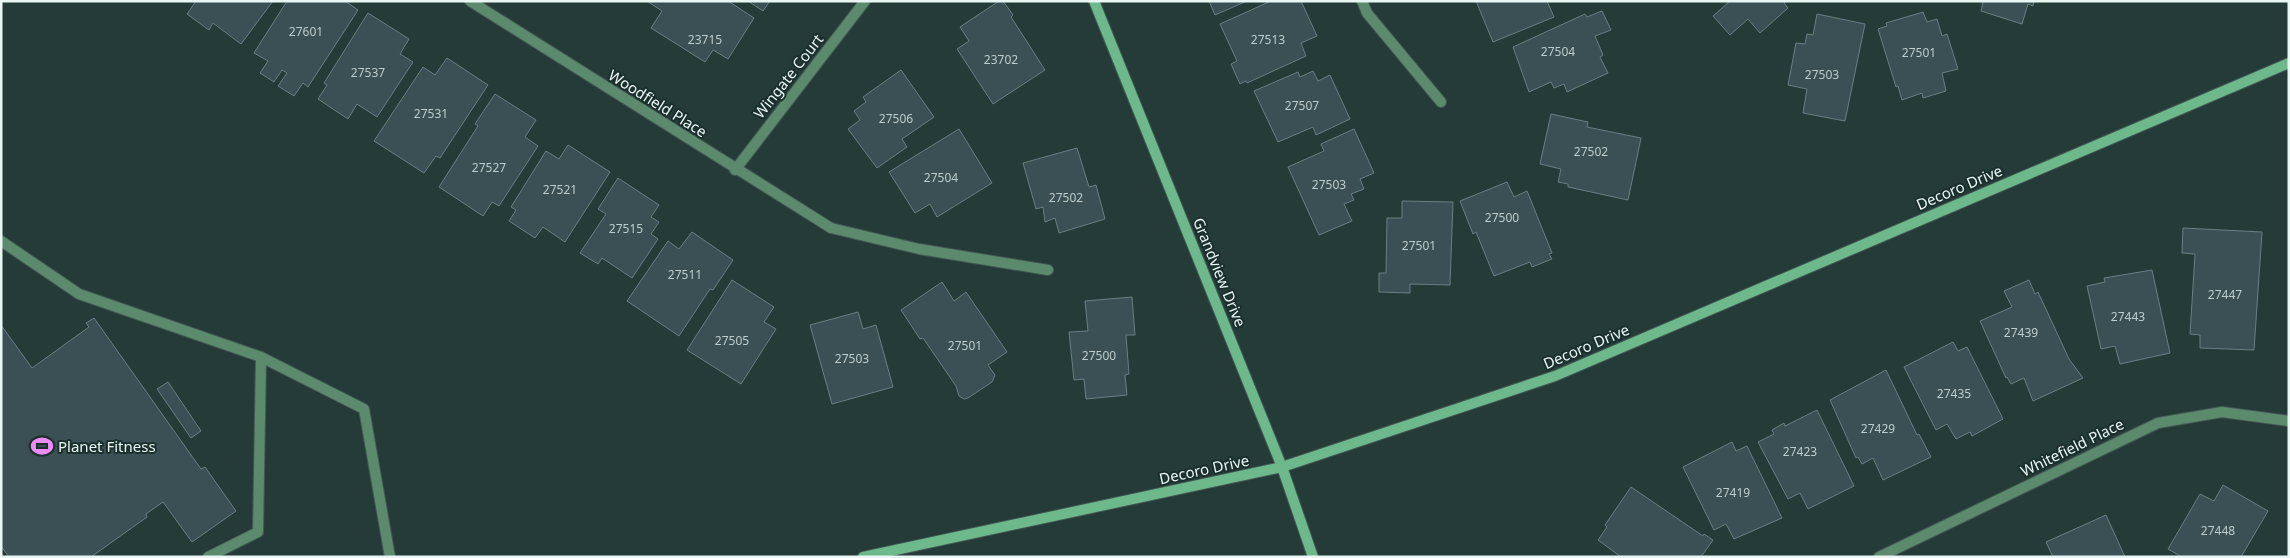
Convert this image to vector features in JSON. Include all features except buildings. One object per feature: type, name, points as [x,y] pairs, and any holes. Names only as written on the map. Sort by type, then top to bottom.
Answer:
[{"type":"main road","name":"Grandview Drive","points":[[1094,1],[1282,468],[1313,557]]},
{"type":"main road","name":"Decoro Drive","points":[[863,557],[1282,468],[1555,376],[2289,63]]},
{"type":"street","name":"Woodfield Place","points":[[470,1],[735,170],[831,228],[919,249],[1048,270]]},
{"type":"street","name":"Wingate Court","points":[[735,170],[866,1]]},
{"type":"street","points":[[1362,1],[1367,13],[1441,102]]},
{"type":"street","points":[[1,241],[79,294],[261,357],[364,409],[390,557]]},
{"type":"street","points":[[208,557],[258,532],[261,357]]},
{"type":"street","name":"Whitefield Place","points":[[1879,557],[2158,423],[2222,412],[2289,421]]},
{"type":"place","name":"Planet Fitness","points":[[42,446]]}]
